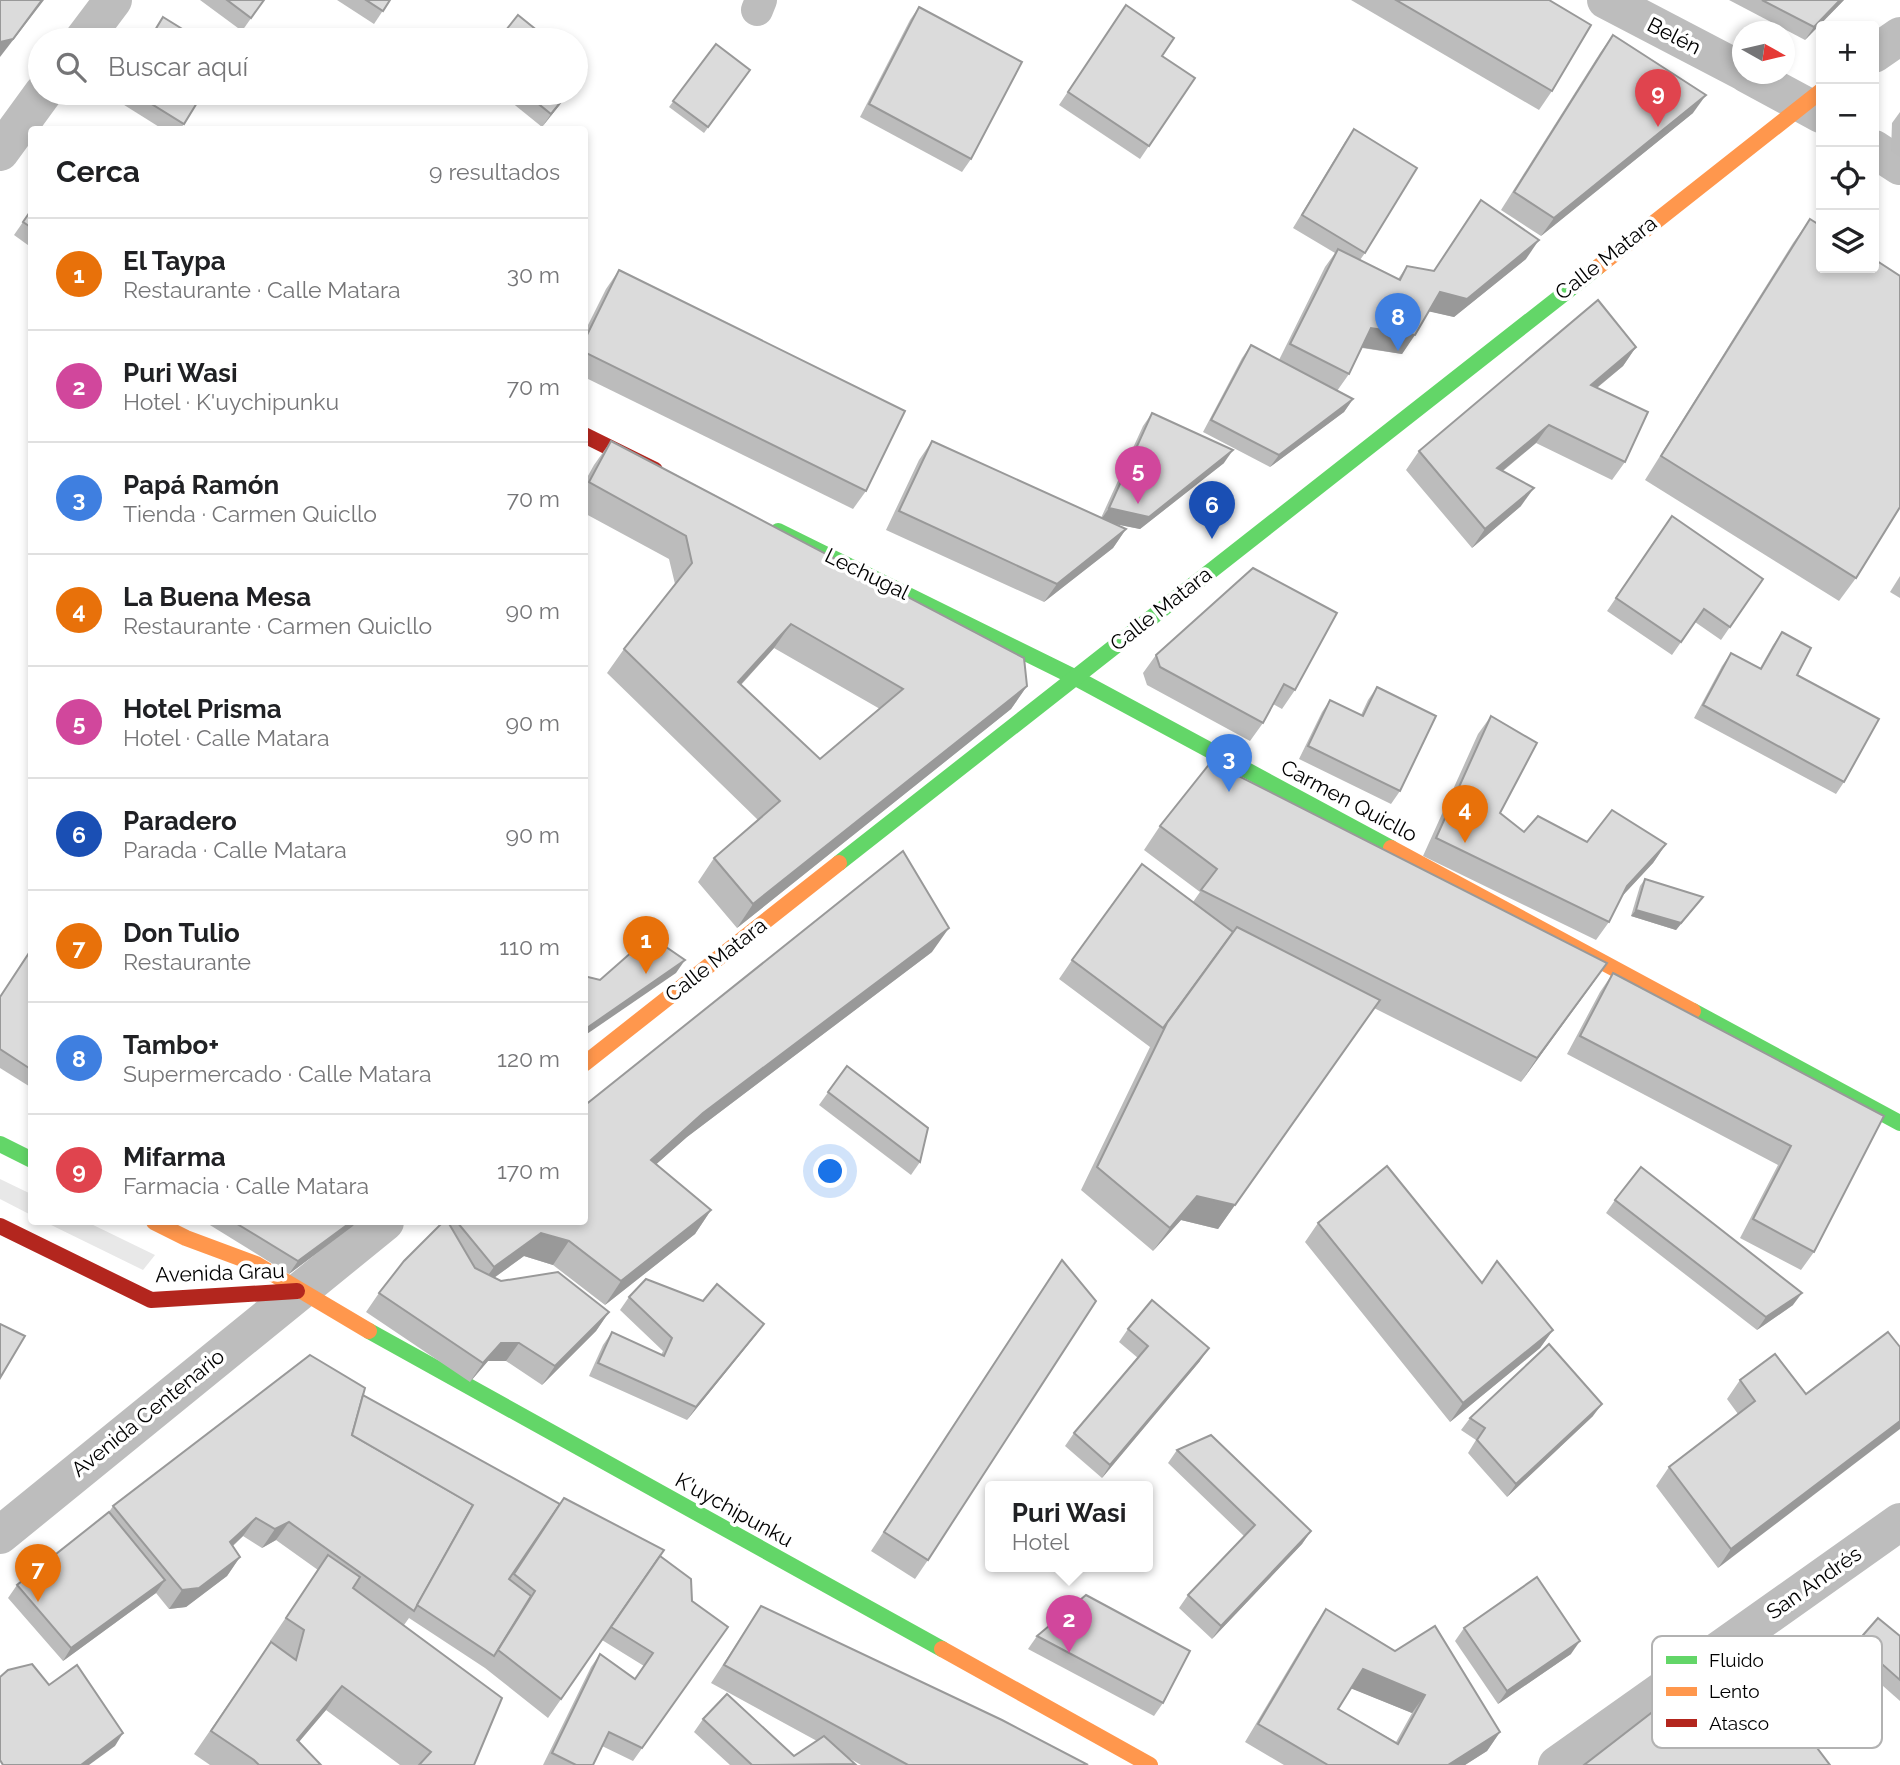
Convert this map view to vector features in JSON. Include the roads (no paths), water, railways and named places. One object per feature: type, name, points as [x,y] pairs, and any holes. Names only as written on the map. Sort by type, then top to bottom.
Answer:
[{"type":"street","points":[[92,28],[113,0]]},
{"type":"street","name":"Belén","points":[[1606,0],[1732,65]]},
{"type":"street","points":[[1879,51],[1900,36]]},
{"type":"street","name":"Belén","points":[[1772,84],[1816,103]]},
{"type":"street","name":"Calle Matara","points":[[588,1061],[1074,677],[1816,103]]},
{"type":"street","points":[[9,151],[36,105]]},
{"type":"street","points":[[1879,152],[1900,166]]},
{"type":"street","points":[[588,437],[672,478]]},
{"type":"street","name":"Lechugal","points":[[760,522],[1074,677]]},
{"type":"street","name":"Carmen Quicllo","points":[[1074,677],[1900,1123]]},
{"type":"street","points":[[0,1144],[28,1158]]},
{"type":"street","name":"Avenida Grau","points":[[159,1225],[256,1265],[297,1291]]},
{"type":"street","points":[[297,1291],[382,1225]]},
{"type":"street","name":"Avenida Grau","points":[[0,1226],[151,1300],[297,1291]]},
{"type":"street","name":"Avenida Centenario","points":[[0,1535],[297,1291]]},
{"type":"street","name":"K'uychipunku","points":[[297,1291],[1150,1765]]},
{"type":"street","name":"San Andrés","points":[[1739,1636],[1900,1522]]},
{"type":"street","name":"San Andrés","points":[[1557,1765],[1652,1698]]},
{"type":"place","name":"Mifarma","points":[[1658,127]]},
{"type":"place","name":"Tambo+","points":[[1398,351]]},
{"type":"place","name":"Hotel Prisma","points":[[1138,504]]},
{"type":"place","name":"Paradero","points":[[1212,539]]},
{"type":"place","name":"Papá Ramón","points":[[1229,792]]},
{"type":"place","name":"La Buena Mesa","points":[[1465,843]]},
{"type":"place","name":"El Taypa","points":[[646,974]]},
{"type":"place","name":"Don Tulio","points":[[38,1602]]},
{"type":"place","name":"Puri Wasi","points":[[1069,1653]]}]
